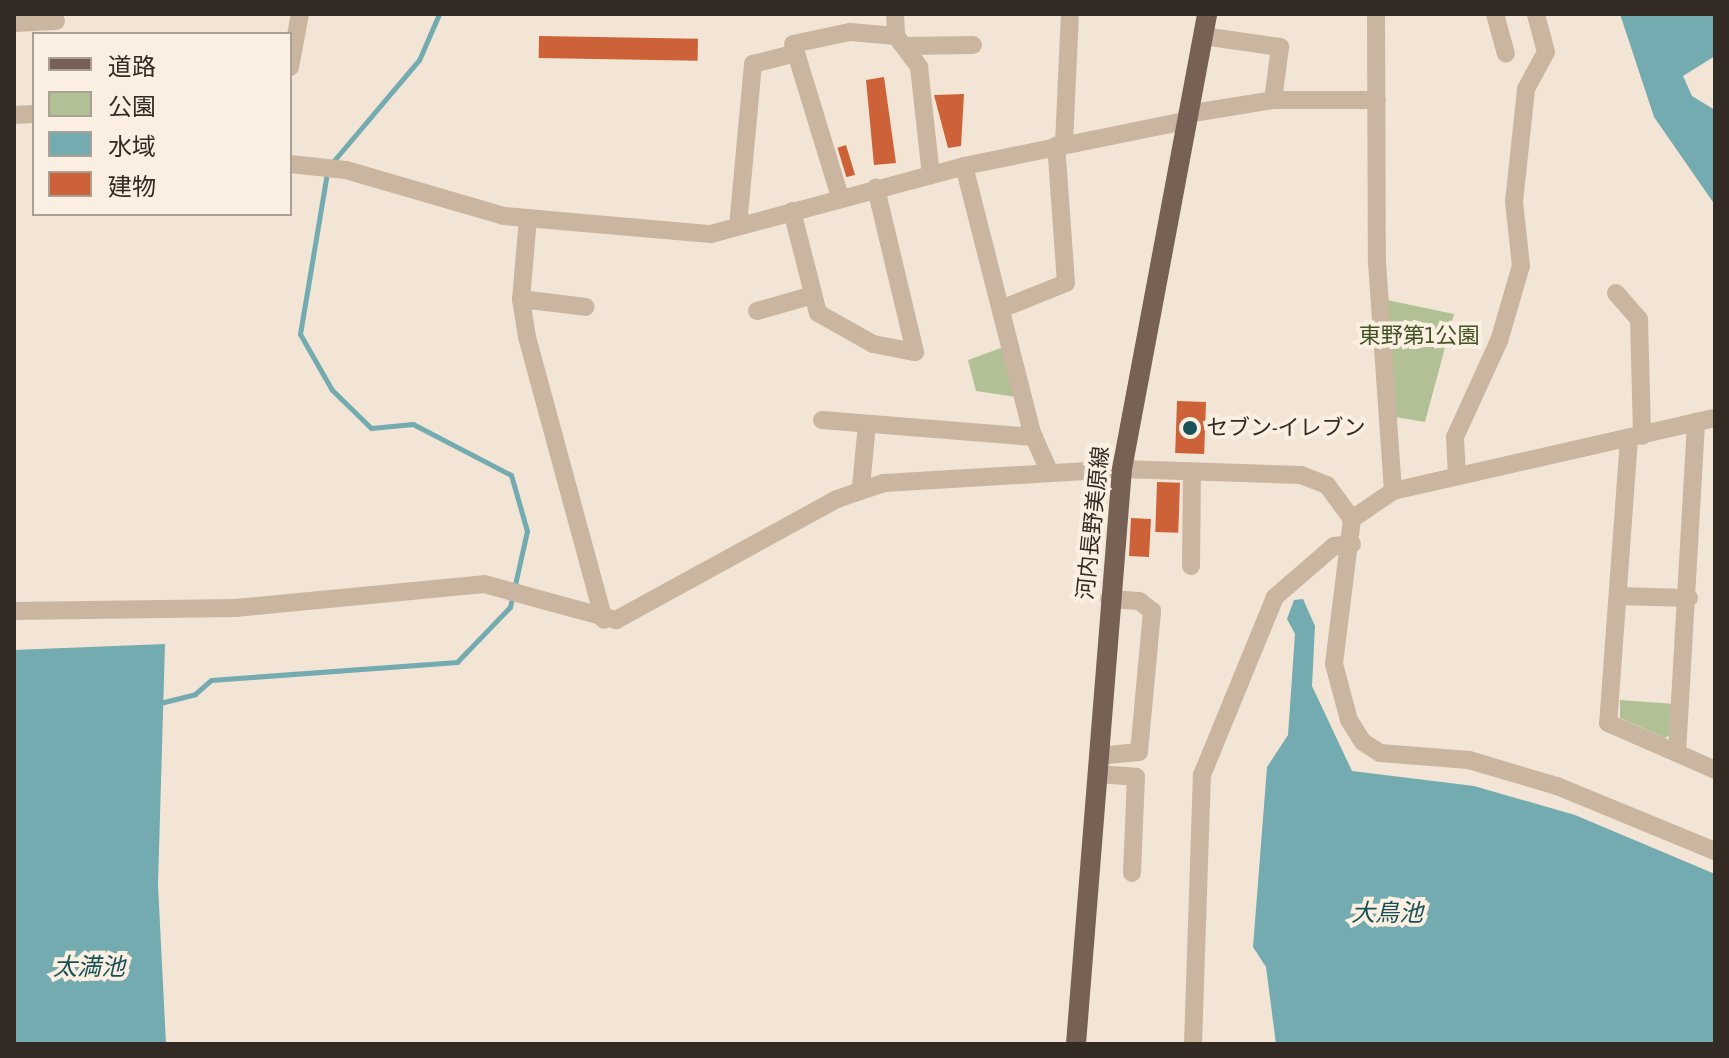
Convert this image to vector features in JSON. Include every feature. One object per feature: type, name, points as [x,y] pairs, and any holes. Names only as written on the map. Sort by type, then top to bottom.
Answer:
[{"type":"main road","name":"河内長野美原線","points":[[1076,1044],[1109,599],[1122,469],[1207,14]]},
{"type":"street","points":[[292,56],[300,14]]},
{"type":"street","points":[[895,14],[900,41],[919,67],[931,175]]},
{"type":"street","points":[[1001,309],[1066,283],[1060,144],[1070,14]]},
{"type":"street","points":[[1376,14],[1377,262],[1393,491]]},
{"type":"street","points":[[1495,14],[1506,54]]},
{"type":"street","points":[[1457,476],[1455,437],[1499,341],[1521,266],[1514,202],[1526,89],[1546,52],[1536,14]]},
{"type":"street","points":[[14,23],[58,23]]},
{"type":"street","points":[[793,44],[850,32],[900,41],[973,45]]},
{"type":"street","points":[[1203,36],[1280,47],[1273,100]]},
{"type":"street","points":[[738,226],[753,64],[796,53],[840,197]]},
{"type":"street","points":[[292,164],[346,170],[466,209],[528,218],[711,234],[964,166],[1273,100],[1377,100]]},
{"type":"street","points":[[964,166],[1034,437],[1050,473]]},
{"type":"street","points":[[792,211],[818,313],[873,344],[915,352],[876,188]]},
{"type":"street","points":[[528,218],[521,299],[604,620]]},
{"type":"street","points":[[1616,293],[1639,319],[1628,342],[1636,438],[1608,723],[1715,770]]},
{"type":"street","points":[[757,311],[813,295]]},
{"type":"street","points":[[521,299],[586,307]]},
{"type":"street","points":[[1352,519],[1393,491],[1715,418]]},
{"type":"street","points":[[822,420],[1034,437]]},
{"type":"street","points":[[1677,753],[1689,598],[1696,422]]},
{"type":"street","points":[[861,487],[867,424]]},
{"type":"street","points":[[14,611],[236,608],[484,584],[604,620],[645,611],[861,487],[1122,469],[1315,478],[1352,519],[1352,544],[1334,664],[1349,720],[1363,742],[1380,753],[1469,760],[1557,786],[1715,851]]},
{"type":"street","points":[[1191,566],[1192,472]]},
{"type":"street","points":[[1193,1044],[1202,775],[1275,597],[1334,546],[1352,544]]},
{"type":"street","points":[[1619,596],[1689,598]]},
{"type":"street","points":[[1098,765],[1139,752],[1152,611],[1139,601],[1109,599]]},
{"type":"street","points":[[1098,765],[1136,777],[1132,873]]},
{"type":"green space","name":"東野第1公園","points":[[1387,300],[1454,314],[1425,422],[1395,417]]},
{"type":"green space","points":[[1001,348],[1023,398],[976,391],[968,360]]},
{"type":"green space","points":[[1620,700],[1675,704],[1672,734],[1665,738],[1620,718]]},
{"type":"water","points":[[1620,14],[1715,14],[1715,56],[1683,76],[1692,96],[1715,110],[1715,205],[1654,117]]},
{"type":"water","name":"大鳥池","points":[[1303,599],[1315,626],[1312,686],[1352,771],[1474,786],[1575,815],[1715,874],[1715,1044],[1276,1044],[1266,967],[1253,947],[1267,767],[1288,735],[1295,634],[1287,619],[1294,600]]},
{"type":"water","name":"太満池","points":[[165,644],[158,885],[166,1044],[14,1044],[14,650]]},
{"type":"building","points":[[539,36],[698,39],[698,61],[539,58]]},
{"type":"building","points":[[884,77],[896,163],[874,165],[866,80]]},
{"type":"building","points":[[964,94],[961,146],[948,148],[934,95]]},
{"type":"building","points":[[846,145],[855,175],[846,177],[837,148]]},
{"type":"building","name":"セブン-イレブン","points":[[1177,401],[1206,402],[1204,454],[1175,453]]},
{"type":"building","points":[[1157,482],[1180,483],[1178,533],[1155,532]]},
{"type":"building","points":[[1131,518],[1151,519],[1149,557],[1129,556]]},
{"type":"waterway","points":[[331,164],[419,60],[439,14]]},
{"type":"waterway","points":[[160,703],[195,694],[211,680],[457,662],[510,607],[527,531],[511,475],[413,424],[371,428],[332,390],[300,334],[327,173]]},
{"type":"place","name":"セブン-イレブン","points":[[1190,428]]}]
